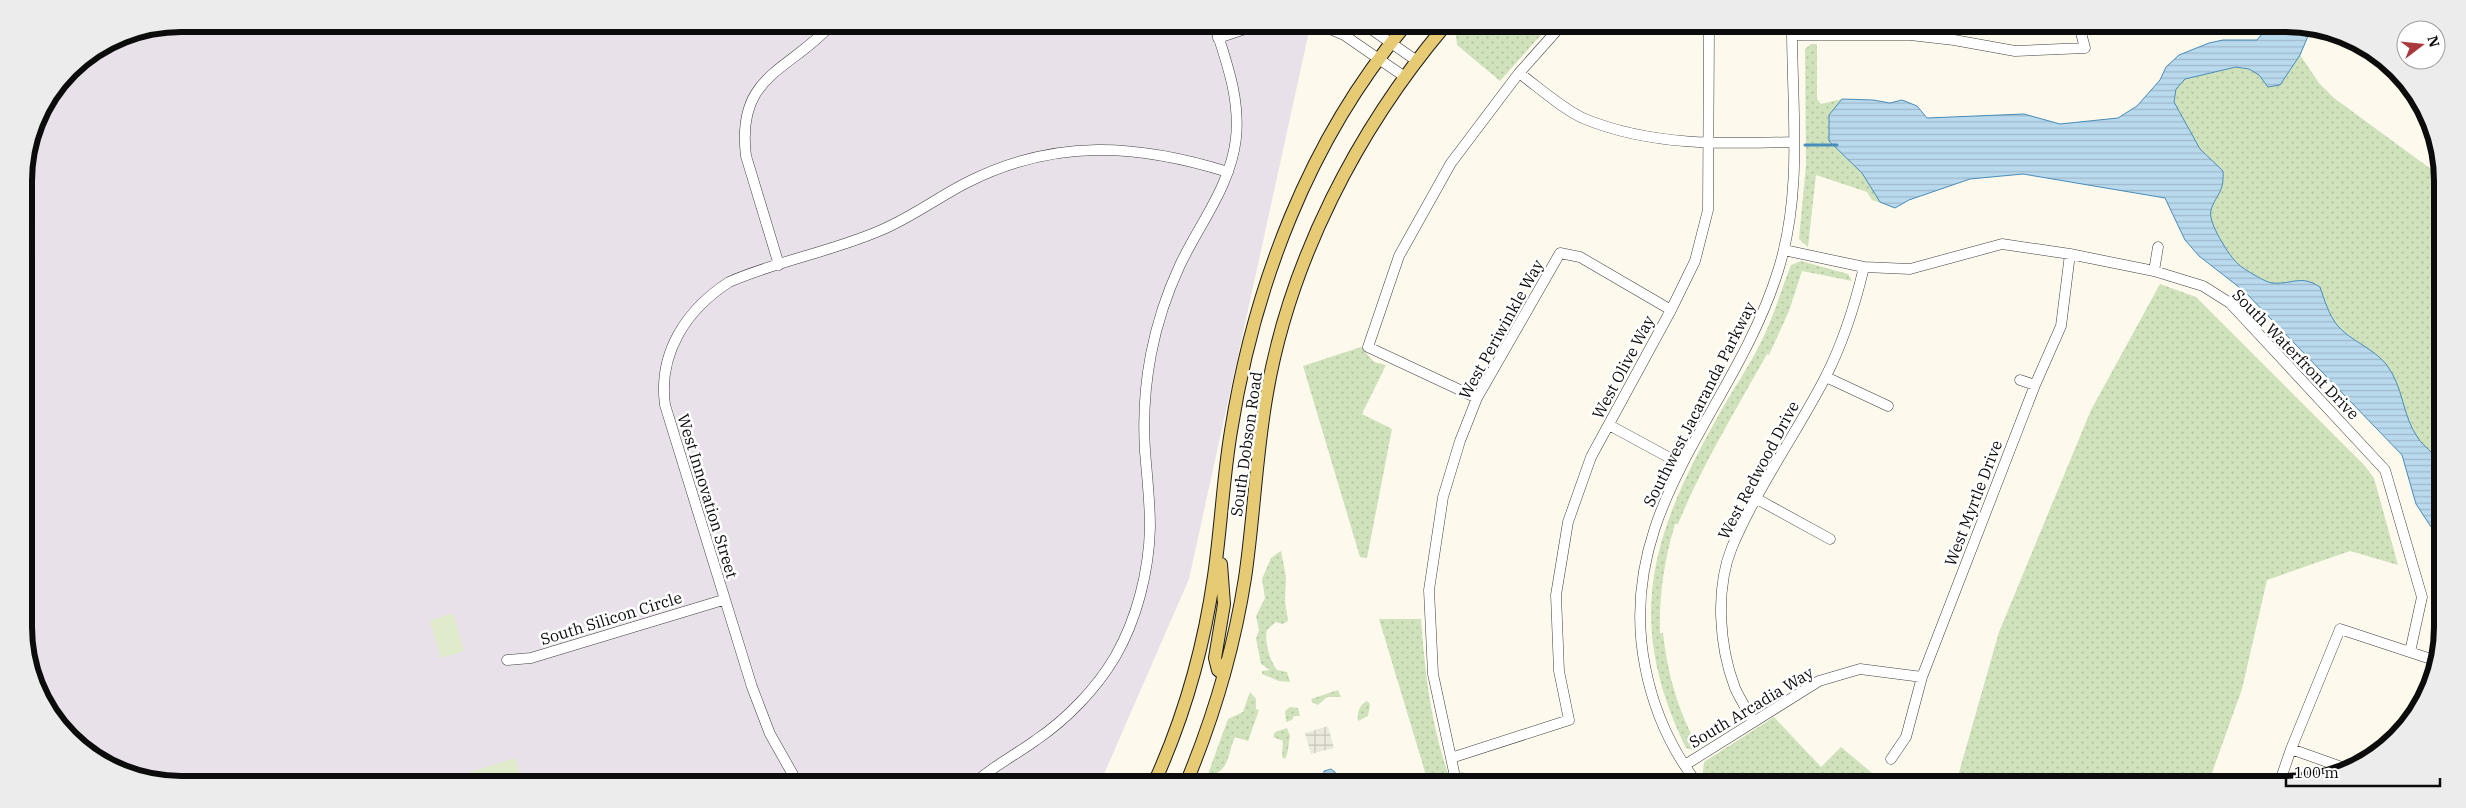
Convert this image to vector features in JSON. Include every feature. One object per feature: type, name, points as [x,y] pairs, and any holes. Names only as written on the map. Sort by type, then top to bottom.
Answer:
[{"type":"main road","name":"South Dobson Road","points":[[1157,776],[1190,685],[1206,618],[1219,541],[1225,469],[1236,397],[1244,357],[1275,254],[1311,174],[1355,96],[1400,32]]},
{"type":"main road","name":"South Dobson Road","points":[[1189,776],[1208,726],[1224,675],[1245,579],[1268,391],[1285,319],[1317,233],[1359,149],[1405,77],[1440,32]]},
{"type":"main road","points":[[1219,541],[1224,604],[1215,658],[1218,670],[1224,675]]},
{"type":"street","points":[[1218,38],[1235,32]]},
{"type":"street","points":[[1338,32],[1405,77]]},
{"type":"street","points":[[1376,32],[1417,61]]},
{"type":"street","points":[[1477,398],[1368,347],[1400,256],[1451,163],[1519,73],[1555,32]]},
{"type":"street","name":"West Olive Way","points":[[1450,758],[1570,720],[1559,671],[1556,595],[1568,522],[1591,457],[1671,310],[1695,261],[1708,210],[1710,144],[1709,32]]},
{"type":"street","name":"Southwest Jacaranda Parkway","points":[[1692,775],[1672,745],[1655,704],[1646,670],[1640,634],[1641,590],[1649,542],[1663,502],[1681,464],[1758,325],[1784,250],[1793,194],[1792,32]]},
{"type":"street","points":[[1801,32],[1910,35],[1954,40],[2015,51],[2085,48],[2081,32]]},
{"type":"street","points":[[1954,40],[1955,32]]},
{"type":"street","points":[[779,265],[746,156],[744,139],[746,122],[751,105],[769,76],[822,33]]},
{"type":"street","points":[[985,776],[1038,739],[1072,710],[1095,686],[1114,658],[1129,628],[1147,563],[1149,537],[1144,415],[1152,354],[1165,304],[1180,266],[1228,172],[1233,158],[1238,114],[1235,91],[1217,33]]},
{"type":"street","points":[[1519,73],[1583,118],[1635,136],[1710,144],[1794,142]]},
{"type":"street","name":"West Innovation Street","points":[[793,776],[785,764],[760,707],[724,600],[664,405],[663,389],[666,367],[679,332],[706,299],[729,282],[864,238],[908,217],[970,181],[1011,164],[1048,155],[1094,150],[1137,151],[1188,160],[1228,172]]},
{"type":"street","name":"South Waterfront Drive","points":[[1784,250],[1864,267],[1910,269],[2002,244],[2070,254],[2154,270],[2203,286],[2230,303],[2385,470],[2422,597],[2410,652]]},
{"type":"street","points":[[2154,270],[2158,247]]},
{"type":"street","name":"West Periwinkle Way","points":[[1454,772],[1433,674],[1429,590],[1443,497],[1460,441],[1477,398],[1560,253],[1580,256],[1671,310]]},
{"type":"street","name":"West Myrtle Drive","points":[[1891,759],[1906,737],[1922,676],[2035,385],[2061,326],[2070,254]]},
{"type":"street","name":"West Redwood Drive","points":[[1753,721],[1736,689],[1724,647],[1722,597],[1725,572],[1732,548],[1757,499],[1826,376],[1856,302],[1864,267]]},
{"type":"street","points":[[1826,376],[1888,406]]},
{"type":"street","points":[[2020,380],[2035,385]]},
{"type":"street","points":[[1609,425],[1681,464]]},
{"type":"street","points":[[1757,499],[1830,540]]},
{"type":"street","name":"South Silicon Circle","points":[[507,660],[531,658],[724,600]]},
{"type":"street","points":[[2282,775],[2340,629],[2429,658]]},
{"type":"street","name":"South Arcadia Way","points":[[1684,765],[1819,681],[1860,669],[1922,676]]},
{"type":"street","points":[[2291,749],[2337,765]]},
{"type":"shaded area","points":[[1309,32],[1189,579],[1103,776],[181,776],[143,770],[124,764],[107,756],[91,745],[63,717],[52,701],[44,684],[35,656],[32,627],[33,171],[35,152],[44,124],[52,107],[63,91],[91,63],[107,52],[133,40],[171,33]]},
{"type":"shaded area","points":[[1328,726],[1334,748],[1311,754],[1305,733]]},
{"type":"green space","points":[[1456,32],[1543,32],[1500,81],[1457,45]]},
{"type":"green space","points":[[2264,32],[2308,35],[2300,55],[2319,83],[2334,98],[2433,171],[2434,531],[2416,504],[2402,455],[2244,291],[2199,256],[2185,240],[2165,198],[2023,174],[1970,179],[1909,200],[1895,208],[1872,200],[1867,192],[1816,175],[1808,247],[1799,239],[1806,165],[1805,49],[1811,44],[1817,44],[1817,99],[1821,104],[1842,99],[1873,100],[1890,103],[1902,100],[1917,106],[1927,118],[2024,114],[2060,124],[2118,118],[2137,106],[2160,80],[2166,67],[2179,55],[2209,43],[2223,40],[2257,40]]},
{"type":"green space","points":[[1801,261],[1848,274],[1852,281],[1802,271],[1789,311],[1769,355],[1767,354],[1709,459],[1678,524],[1675,524],[1668,551],[1661,592],[1660,633],[1663,633],[1673,686],[1686,724],[1692,736],[1708,741],[1693,750],[1686,748],[1667,702],[1655,659],[1651,618],[1654,579],[1662,541],[1676,501],[1694,461],[1766,331],[1791,265]]},
{"type":"green space","points":[[2160,284],[2196,297],[2365,466],[2374,478],[2398,565],[2350,551],[2267,580],[2242,689],[2211,775],[1958,775],[1999,632],[2091,410]]},
{"type":"green space","points":[[1361,347],[1374,362],[1386,365],[1362,414],[1392,429],[1367,558],[1360,557],[1303,366]]},
{"type":"green space","points":[[1281,551],[1286,577],[1285,601],[1288,621],[1282,624],[1276,622],[1267,630],[1266,640],[1274,666],[1277,670],[1287,672],[1290,682],[1279,681],[1262,674],[1262,671],[1270,670],[1261,664],[1256,639],[1259,630],[1256,616],[1265,598],[1262,579],[1271,558]]},
{"type":"green space","points":[[453,613],[464,651],[441,658],[430,621]]},
{"type":"green space","points":[[1379,619],[1421,619],[1433,719],[1449,775],[1426,775]]},
{"type":"green space","points":[[1338,690],[1341,697],[1327,697],[1318,705],[1313,703],[1311,699]]},
{"type":"green space","points":[[1250,692],[1256,699],[1256,709],[1259,710],[1248,741],[1235,737],[1224,767],[1215,774],[1208,774],[1228,719],[1243,712]]},
{"type":"green space","points":[[1367,701],[1370,704],[1368,716],[1358,721],[1359,709]]},
{"type":"green space","points":[[1290,707],[1298,708],[1300,716],[1294,716],[1292,720],[1286,722],[1285,711]]},
{"type":"green space","points":[[1774,717],[1821,767],[1841,747],[1875,775],[1705,775],[1703,772],[1704,762]]},
{"type":"green space","points":[[1287,728],[1290,736],[1285,759],[1282,757],[1283,741],[1273,737],[1275,732]]},
{"type":"green space","points":[[515,758],[521,776],[458,776]]},
{"type":"green space","points":[[1463,772],[1464,775],[1451,775]]},
{"type":"water","points":[[2264,32],[2308,35],[2300,55],[2280,85],[2268,87],[2259,75],[2249,69],[2236,67],[2185,79],[2176,89],[2174,102],[2200,149],[2223,171],[2221,189],[2211,210],[2212,223],[2220,239],[2238,264],[2265,281],[2279,283],[2307,281],[2320,287],[2329,312],[2337,325],[2348,335],[2375,353],[2386,364],[2396,382],[2413,429],[2421,442],[2434,456],[2434,531],[2416,504],[2402,455],[2244,291],[2199,256],[2185,240],[2165,198],[2023,174],[1970,179],[1909,200],[1895,208],[1880,202],[1862,173],[1829,141],[1829,115],[1842,99],[1873,100],[1890,103],[1902,100],[1917,106],[1927,118],[2024,114],[2060,124],[2118,118],[2137,106],[2160,80],[2166,67],[2179,55],[2209,43],[2223,40],[2257,40]]},
{"type":"water","points":[[1331,769],[1336,775],[1324,775],[1324,771]]},
{"type":"waterway","points":[[1805,145],[1837,145]]}]
